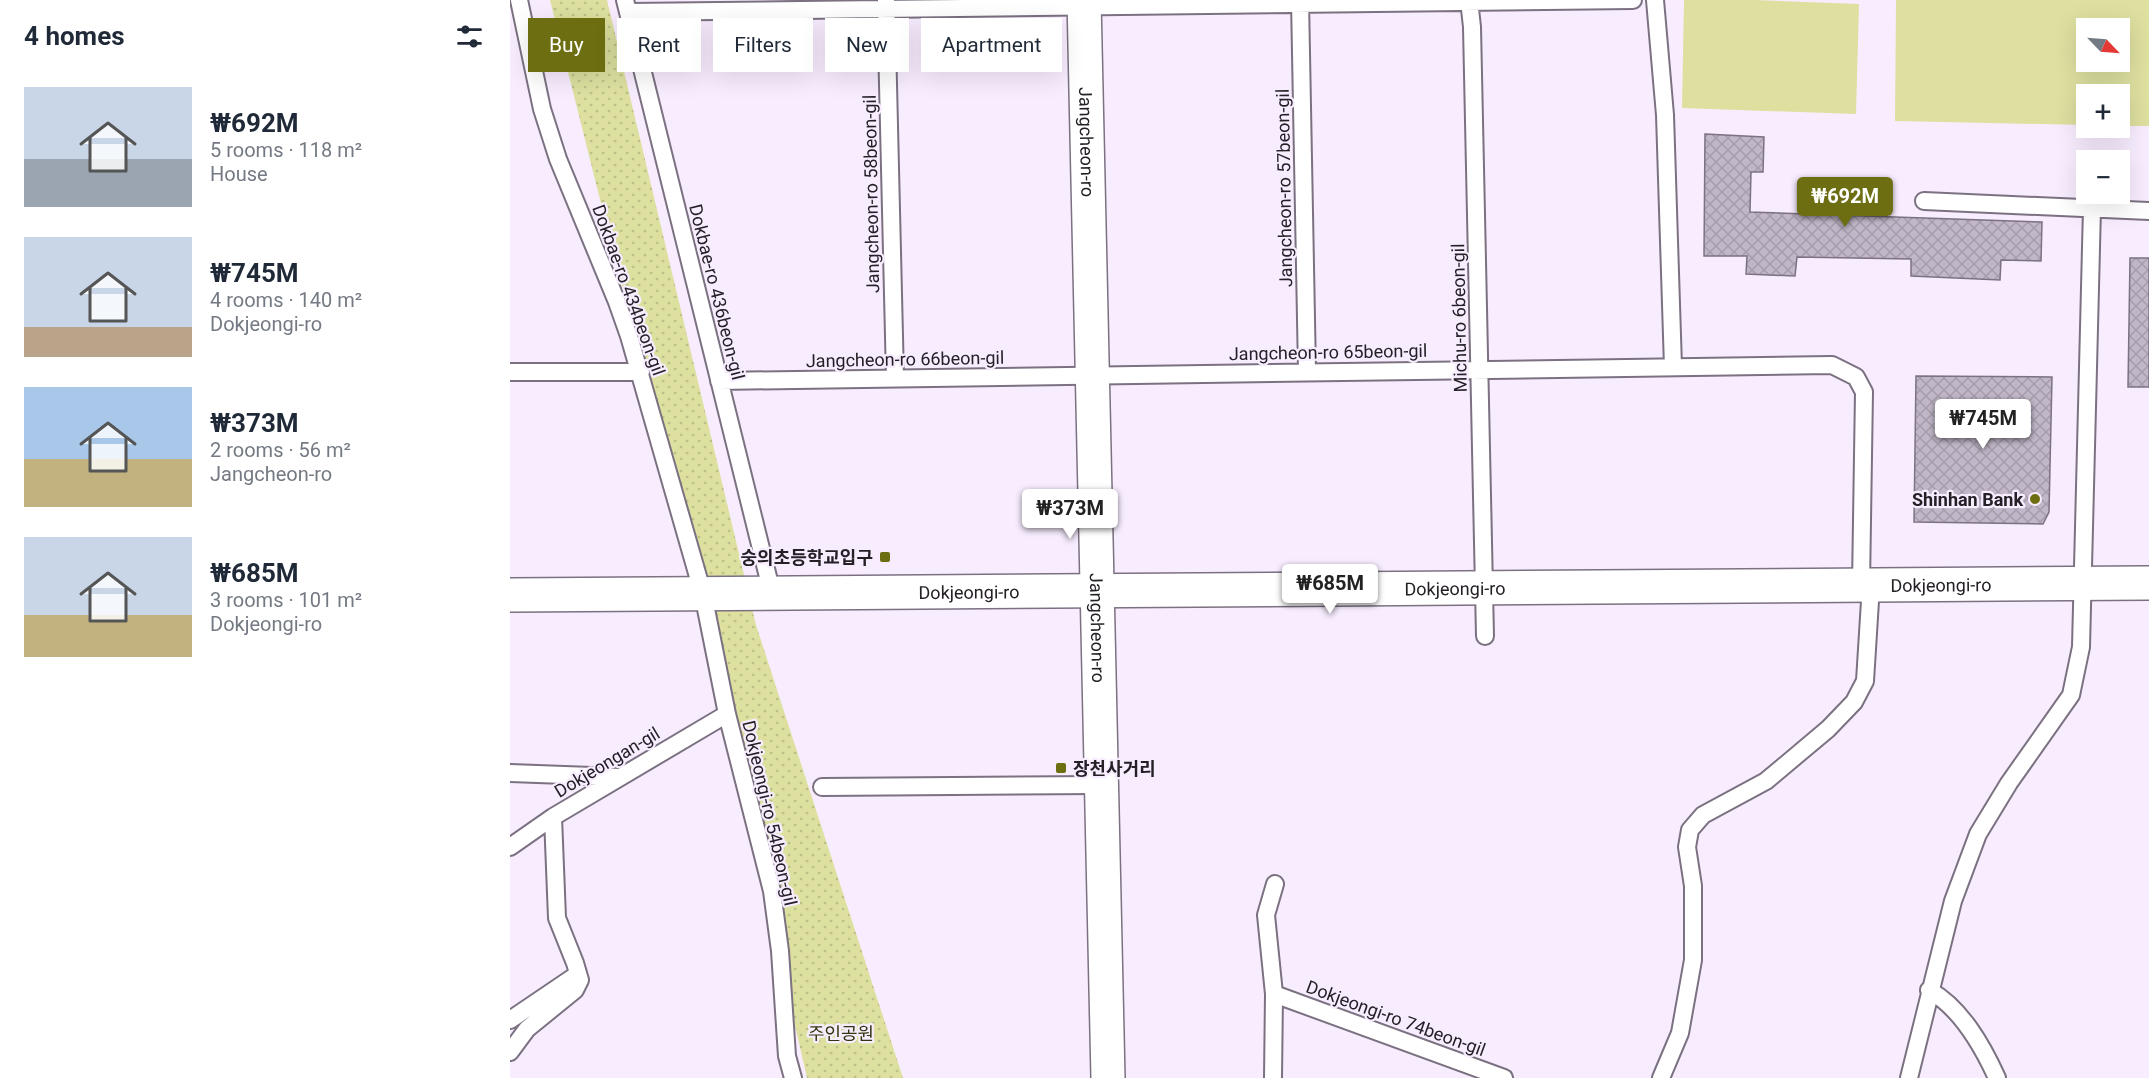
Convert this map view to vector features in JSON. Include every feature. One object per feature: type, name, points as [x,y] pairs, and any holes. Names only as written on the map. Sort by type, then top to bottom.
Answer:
[{"type":"street","name":"Jangcheon-ro","points":[[1084,3],[1108,1078]]},
{"type":"street","name":"Dokjeongi-ro","points":[[510,595],[2149,583]]},
{"type":"lane","name":"Dokbae-ro 434beon-gil","points":[[519,0],[542,109],[558,159],[617,302],[641,372],[703,594]]},
{"type":"lane","points":[[627,6],[1633,0]]},
{"type":"lane","points":[[1655,0],[1665,115],[1673,367]]},
{"type":"lane","name":"Michu-ro 6beon-gil","points":[[1469,1],[1472,27],[1485,636]]},
{"type":"lane","name":"Jangcheon-ro 57beon-gil","points":[[1300,2],[1308,372]]},
{"type":"lane","name":"Jangcheon-ro 58beon-gil","points":[[886,4],[895,378]]},
{"type":"lane","name":"Dokbae-ro 436beon-gil","points":[[627,6],[772,593]]},
{"type":"lane","points":[[510,30],[527,42]]},
{"type":"lane","points":[[1923,201],[2149,211]]},
{"type":"lane","points":[[1909,1078],[1929,990],[1953,901],[1978,834],[2009,783],[2071,695],[2081,647],[2092,208]]},
{"type":"lane","name":"Jangcheon-ro 65beon-gil","points":[[1092,375],[1832,365],[1856,377],[1864,392],[1865,681],[1854,702],[1828,729],[1766,781],[1703,815],[1690,830],[1686,847],[1693,886],[1693,960],[1680,1032],[1661,1078]]},
{"type":"lane","points":[[510,372],[641,372]]},
{"type":"lane","name":"Jangcheon-ro 66beon-gil","points":[[720,381],[1092,375]]},
{"type":"lane","name":"Dokjeongi-ro 54beon-gil","points":[[703,594],[727,714],[772,891],[780,951],[787,1056],[793,1078]]},
{"type":"lane","name":"Dokjeongan-gil","points":[[510,847],[554,817],[727,714]]},
{"type":"lane","points":[[510,773],[620,777]]},
{"type":"lane","points":[[822,787],[1101,785]]},
{"type":"lane","points":[[510,1052],[527,1029],[575,990],[580,980],[557,918],[554,817]]},
{"type":"lane","points":[[1273,1078],[1274,994],[1266,915],[1275,884]]},
{"type":"lane","points":[[510,1020],[578,974]]},
{"type":"lane","points":[[1929,990],[1944,998],[1967,1026],[1987,1055],[1997,1078]]},
{"type":"lane","name":"Dokjeongi-ro 74beon-gil","points":[[1274,994],[1504,1078]]},
{"type":"green space","name":"주인공원","points":[[550,0],[607,0],[617,42],[617,72],[624,72],[756,625],[903,1078],[807,1078],[669,475],[568,72],[605,72],[605,18],[555,18]]},
{"type":"green space","points":[[1684,0],[1859,4],[1856,114],[1682,108]]},
{"type":"green space","points":[[1896,0],[2149,0],[2149,126],[2130,126],[2130,84],[2076,84],[2076,125],[1895,121]]},
{"type":"building","points":[[1705,134],[1764,137],[1763,172],[1751,172],[1750,212],[2042,222],[2041,261],[2001,260],[2000,280],[1911,276],[1911,259],[1797,257],[1795,276],[1746,274],[1747,256],[1704,256]]},
{"type":"building","points":[[2130,258],[2149,258],[2149,387],[2128,387]]},
{"type":"building","points":[[1916,376],[2052,377],[2049,512],[2043,524],[1914,522]]},
{"type":"place","name":"Shinhan Bank","points":[[2035,499]]},
{"type":"place","name":"숭의초등학교입구","points":[[885,557]]},
{"type":"place","name":"장천사거리","points":[[1061,768]]}]
